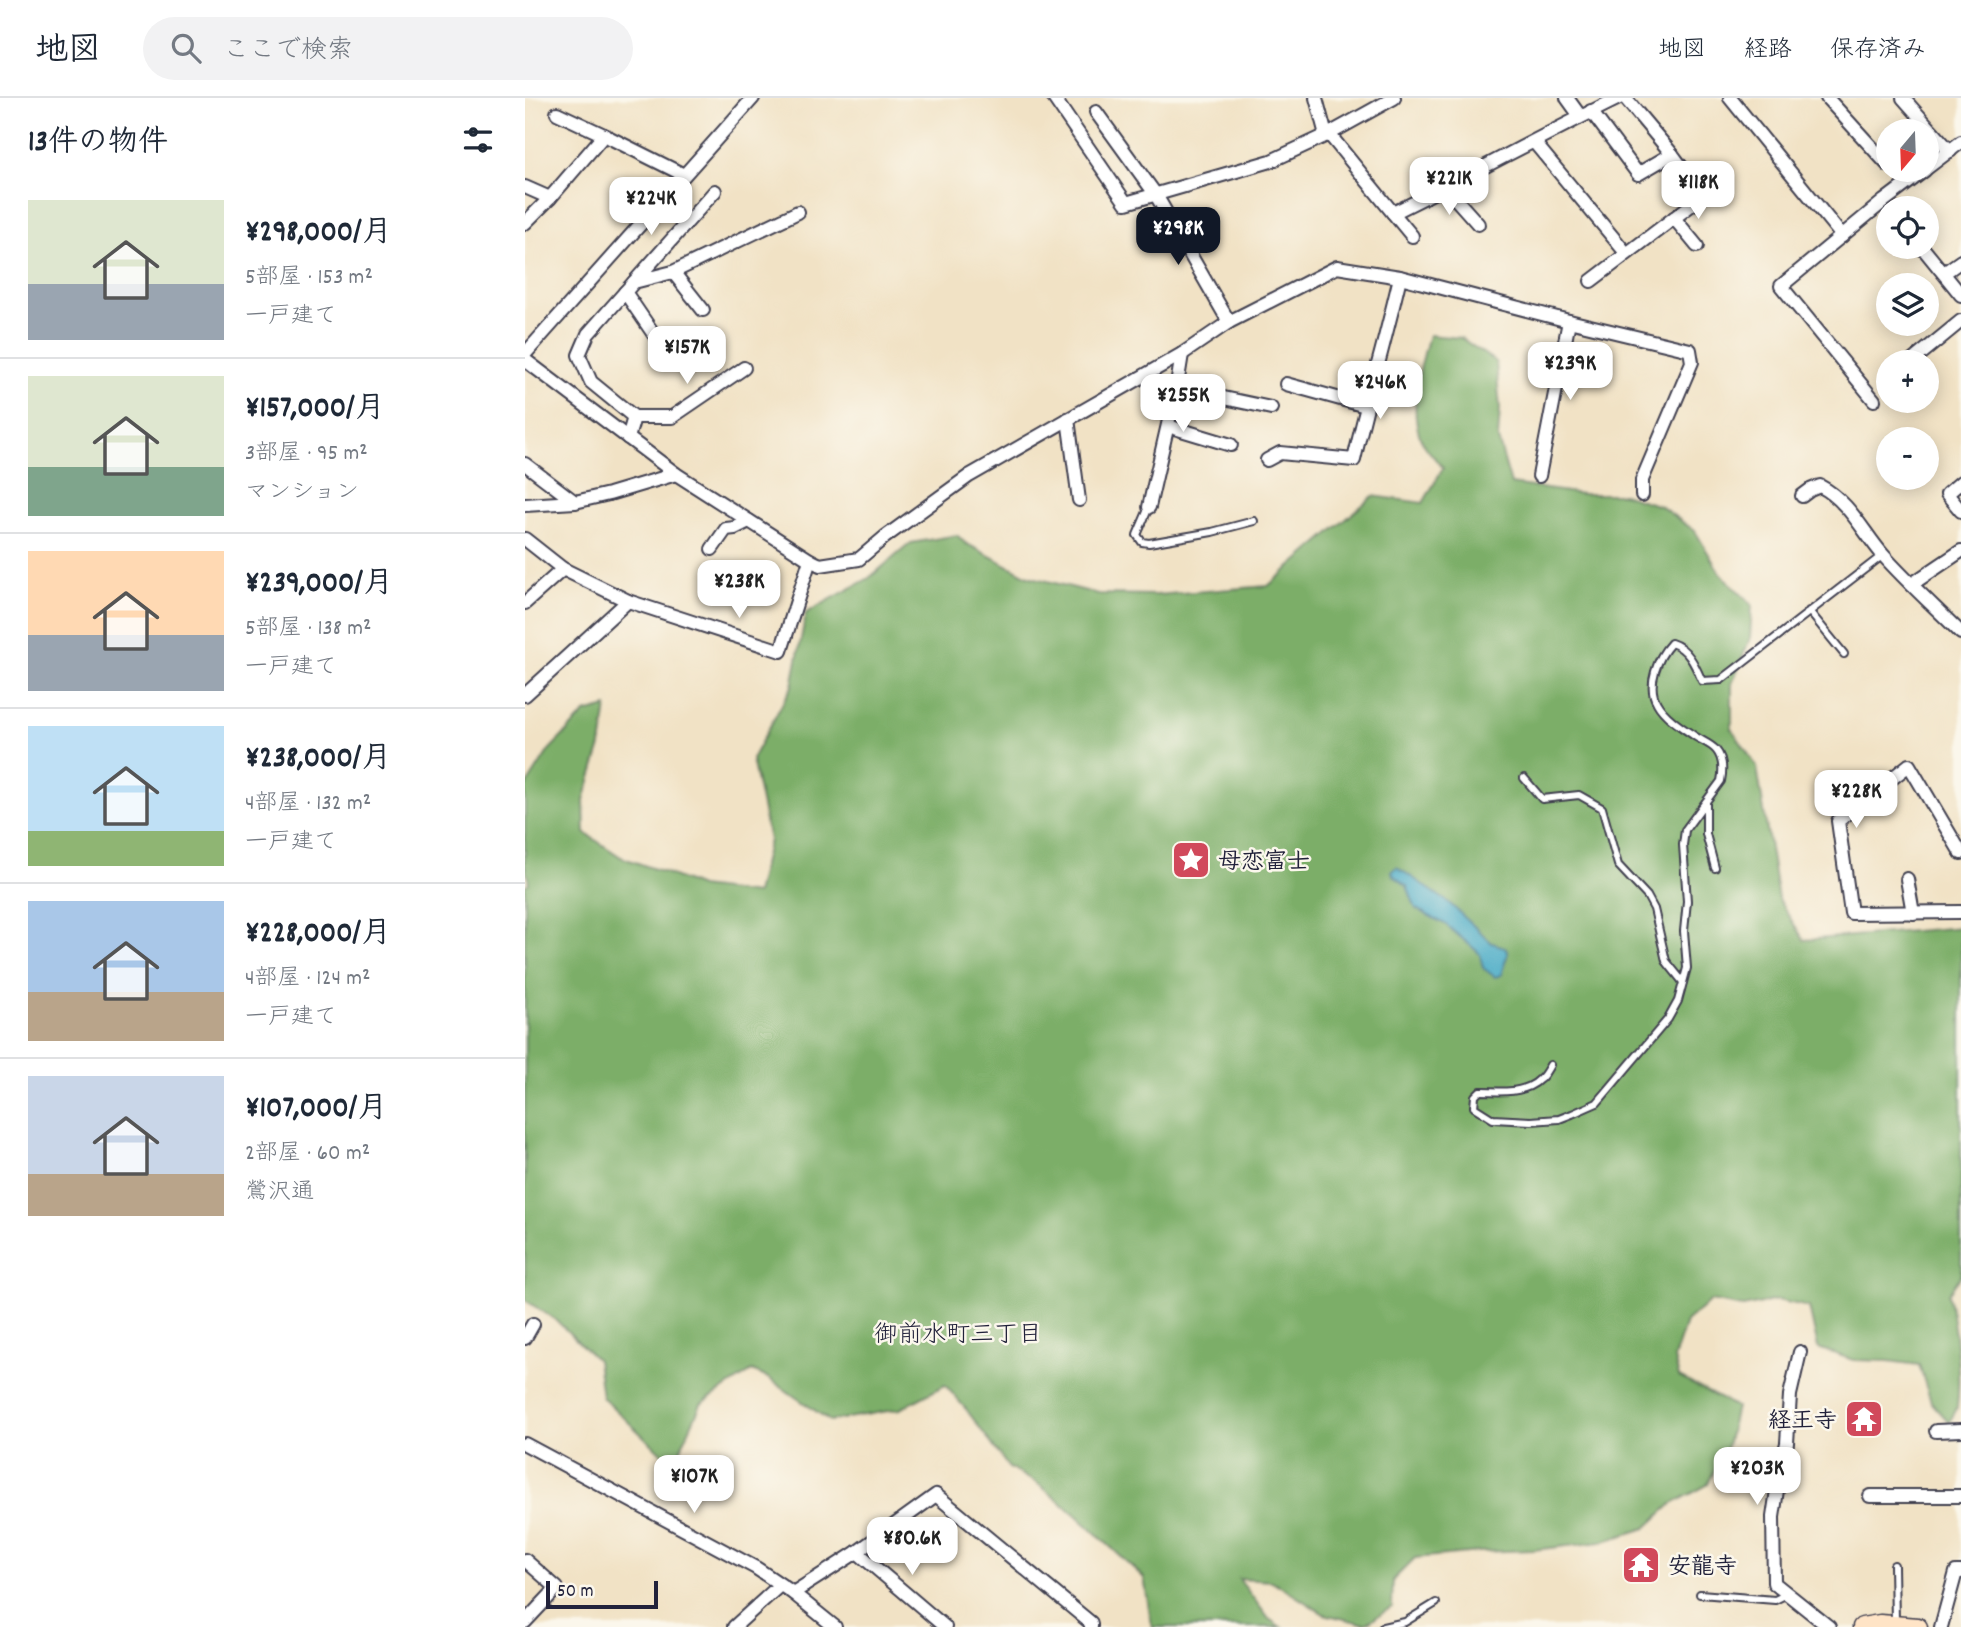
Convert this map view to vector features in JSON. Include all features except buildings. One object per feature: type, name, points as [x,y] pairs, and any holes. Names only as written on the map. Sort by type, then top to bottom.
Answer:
[{"type":"street","points":[[753,98],[531,339],[525,357],[676,474],[820,565],[859,559],[969,476],[1182,354],[1229,322],[1337,267],[1401,276],[1569,321],[1690,349],[1692,362],[1642,480],[1642,495]]},
{"type":"street","points":[[1054,98],[1126,203],[1271,161],[1328,135],[1394,98]]},
{"type":"street","points":[[1316,98],[1328,135],[1412,236]]},
{"type":"street","points":[[1567,98],[1586,114],[1638,174],[1672,154]]},
{"type":"street","points":[[1393,214],[1619,98]]},
{"type":"street","points":[[1591,281],[1703,196],[1625,98]]},
{"type":"street","points":[[1730,98],[1842,236]]},
{"type":"street","points":[[1827,98],[1876,152]]},
{"type":"street","points":[[1903,98],[1950,151]]},
{"type":"street","points":[[1095,112],[1156,195],[1229,322]]},
{"type":"street","points":[[557,113],[684,175]]},
{"type":"street","points":[[525,223],[604,135]]},
{"type":"street","points":[[1534,142],[1626,253]]},
{"type":"street","points":[[1939,159],[1961,142]]},
{"type":"street","points":[[1895,196],[1909,182]]},
{"type":"street","points":[[525,187],[550,198]]},
{"type":"street","points":[[1446,188],[1478,224]]},
{"type":"street","points":[[715,191],[588,334],[579,355],[591,382],[635,416],[672,417],[744,369]]},
{"type":"street","points":[[629,287],[673,272],[798,212]]},
{"type":"street","points":[[1874,400],[1781,286],[1842,236],[1876,213]]},
{"type":"street","points":[[1674,218],[1697,246]]},
{"type":"street","points":[[1933,259],[1961,295]]},
{"type":"street","points":[[1944,273],[1961,261]]},
{"type":"street","points":[[673,272],[703,310]]},
{"type":"street","points":[[1267,460],[1280,453],[1354,460],[1401,276]]},
{"type":"street","points":[[629,287],[670,358]]},
{"type":"street","points":[[1539,476],[1569,321]]},
{"type":"street","points":[[1925,350],[1961,321]]},
{"type":"street","points":[[1149,507],[1182,354]]},
{"type":"street","points":[[1286,384],[1366,406]]},
{"type":"street","points":[[1177,385],[1271,408]]},
{"type":"street","points":[[628,438],[635,416]]},
{"type":"street","points":[[1068,419],[1079,500]]},
{"type":"street","points":[[1168,426],[1231,445]]},
{"type":"street","points":[[525,464],[575,502]]},
{"type":"street","points":[[525,505],[575,502],[676,474]]},
{"type":"street","points":[[1961,482],[1947,494],[1961,511]]},
{"type":"street","points":[[1802,496],[1820,486],[1833,493],[1883,555],[1961,634]]},
{"type":"street","points":[[712,549],[726,529],[749,521]]},
{"type":"street","points":[[525,539],[563,569],[628,601],[782,651],[810,560]]},
{"type":"street","points":[[1912,584],[1961,551]]},
{"type":"street","points":[[525,603],[563,569]]},
{"type":"street","points":[[525,695],[628,601]]},
{"type":"street","points":[[1961,853],[1909,765],[1838,821],[1851,914],[1961,912]]},
{"type":"street","points":[[1907,879],[1913,913]]},
{"type":"street","points":[[525,1338],[533,1324]]},
{"type":"street","points":[[1800,1352],[1790,1395],[1787,1443],[1773,1517],[1774,1583],[1829,1627]]},
{"type":"street","points":[[1936,1431],[1961,1430]]},
{"type":"street","points":[[525,1444],[756,1568],[793,1593],[835,1627]]},
{"type":"street","points":[[793,1593],[857,1552],[936,1495],[1091,1623],[1091,1627]]},
{"type":"street","points":[[1870,1496],[1961,1496]]},
{"type":"street","points":[[857,1552],[945,1627]]},
{"type":"street","points":[[525,1560],[557,1588],[525,1622]]},
{"type":"street","points":[[1941,1627],[1956,1572],[1961,1572]]},
{"type":"street","points":[[734,1627],[780,1585]]},
{"type":"street","points":[[1861,1627],[1880,1624],[1918,1627]]},
{"type":"lane","points":[[1149,507],[1137,535],[1142,542],[1212,532],[1255,521]]},
{"type":"lane","points":[[1550,1065],[1541,1079],[1528,1087],[1499,1092],[1480,1091],[1475,1096],[1474,1107],[1493,1119],[1531,1121],[1559,1119],[1597,1103],[1668,1019],[1678,1000],[1683,982],[1686,968],[1684,931],[1687,901],[1683,845],[1685,830],[1721,781],[1723,772],[1716,749],[1662,711],[1655,701],[1653,684],[1663,652],[1671,643],[1678,645],[1693,661],[1702,681],[1721,680],[1883,555]]},
{"type":"lane","points":[[1809,611],[1844,654]]},
{"type":"lane","points":[[1524,778],[1542,799],[1579,795],[1602,807],[1618,865],[1647,897],[1654,909],[1666,961],[1683,982]]},
{"type":"lane","points":[[1706,802],[1706,834],[1715,869]]},
{"type":"lane","points":[[1894,1565],[1895,1624]]},
{"type":"lane","points":[[1700,1594],[1775,1600],[1787,1593]]},
{"type":"lane","points":[[1383,1627],[1405,1622],[1436,1604]]},
{"type":"green space","points":[[1429,335],[1461,338],[1496,362],[1500,409],[1498,439],[1511,484],[1582,494],[1623,494],[1660,506],[1695,531],[1720,573],[1752,605],[1750,638],[1732,684],[1732,729],[1757,767],[1778,899],[1804,940],[1961,927],[1961,1276],[1948,1294],[1958,1365],[1955,1413],[1949,1422],[1931,1402],[1919,1365],[1853,1360],[1818,1348],[1809,1307],[1777,1300],[1743,1307],[1710,1301],[1686,1322],[1674,1358],[1679,1377],[1736,1407],[1727,1446],[1707,1485],[1672,1504],[1646,1528],[1601,1542],[1533,1550],[1415,1558],[1393,1580],[1392,1607],[1365,1624],[1324,1614],[1272,1581],[1239,1579],[1269,1619],[1281,1627],[1152,1627],[1144,1578],[1037,1483],[1009,1468],[945,1385],[900,1409],[830,1421],[768,1378],[752,1371],[701,1404],[678,1455],[677,1468],[602,1397],[597,1360],[557,1321],[525,1300],[525,886],[529,883],[525,864],[525,788],[549,750],[585,713],[607,707],[601,746],[584,800],[585,833],[621,857],[700,887],[756,894],[769,840],[752,759],[792,686],[806,613],[869,578],[911,543],[957,535],[965,543],[1028,576],[1098,594],[1156,595],[1268,586],[1373,496],[1423,503],[1443,468],[1420,437],[1415,412],[1417,386]]},
{"type":"water","points":[[1397,867],[1448,902],[1492,943],[1505,947],[1508,953],[1501,975],[1495,977],[1483,968],[1478,952],[1445,924],[1416,909],[1407,886],[1393,875],[1392,871]]},
{"type":"place","name":"母恋富士","points":[[1191,860]]},
{"type":"place","name":"経王寺","points":[[1864,1419]]},
{"type":"place","name":"安龍寺","points":[[1641,1565]]},
{"type":"district","name":"御前水町三丁目","points":[[958,1333]]}]
